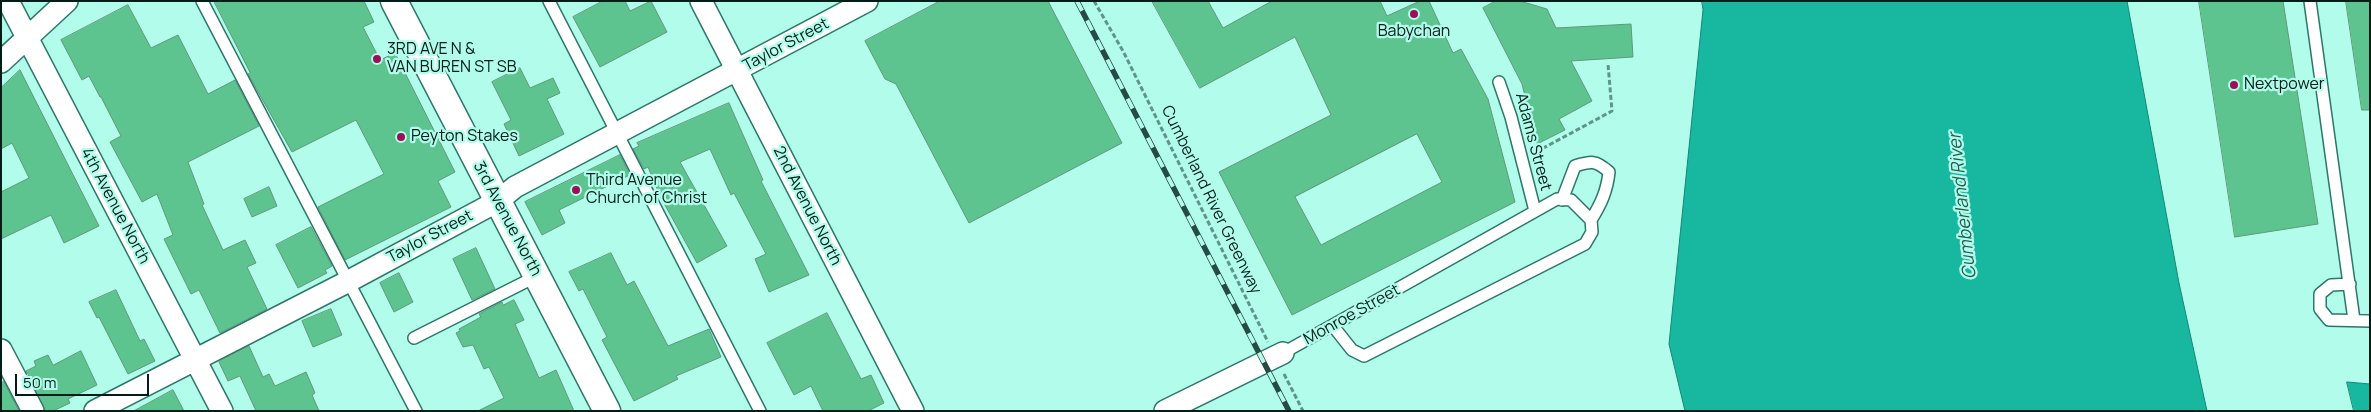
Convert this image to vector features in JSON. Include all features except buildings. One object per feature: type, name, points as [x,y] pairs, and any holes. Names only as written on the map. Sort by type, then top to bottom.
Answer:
[{"type":"street","name":"4th Avenue North","points":[[8,1],[222,411]]},
{"type":"street","points":[[1,62],[67,1]]},
{"type":"street","name":"3rd Avenue North","points":[[394,1],[607,411]]},
{"type":"street","name":"2nd Avenue North","points":[[701,1],[914,411]]},
{"type":"street","name":"Taylor Street","points":[[95,411],[195,358],[349,281],[498,201],[515,186],[867,1]]},
{"type":"street","points":[[1,350],[33,411]]},
{"type":"street","name":"Monroe Street","points":[[1165,411],[1279,355]]},
{"type":"lane","points":[[202,1],[416,411]]},
{"type":"lane","points":[[549,1],[760,411]]},
{"type":"lane","points":[[2310,1],[2354,320]]},
{"type":"lane","name":"Adams Street","points":[[1499,82],[1512,117],[1535,212]]},
{"type":"lane","points":[[1333,326],[1352,350],[1364,356],[1585,244],[1592,232],[1592,220],[1605,195],[1609,172],[1600,163],[1588,162],[1575,166],[1562,200],[1571,200],[1592,220]]},
{"type":"lane","name":"Monroe Street","points":[[1279,355],[1557,199],[1562,200]]},
{"type":"lane","points":[[414,338],[537,276]]},
{"type":"lane","points":[[2350,284],[2331,285],[2320,294],[2320,309],[2329,320],[2370,321]]},
{"type":"path","name":"Cumberland River Greenway","points":[[1094,1],[1123,51],[1279,355],[1303,411]]},
{"type":"path","points":[[1536,152],[1612,111],[1608,64]]},
{"type":"water","name":"Cumberland River","points":[[1702,1],[2127,1],[2179,283],[2207,411],[1685,411],[1669,344],[1703,10]]},
{"type":"water","points":[[2347,382],[2370,384],[2370,411],[2354,411]]},
{"type":"railway","points":[[1077,1],[1289,411]]},
{"type":"place","name":"Babychan","points":[[1414,14]]},
{"type":"place","name":"3RD AVE N & VAN BUREN ST SB","points":[[377,59]]},
{"type":"place","name":"Nextpower","points":[[2234,85]]},
{"type":"place","name":"Peyton Stakes","points":[[401,137]]},
{"type":"place","name":"Third Avenue Church of Christ","points":[[576,190]]}]
